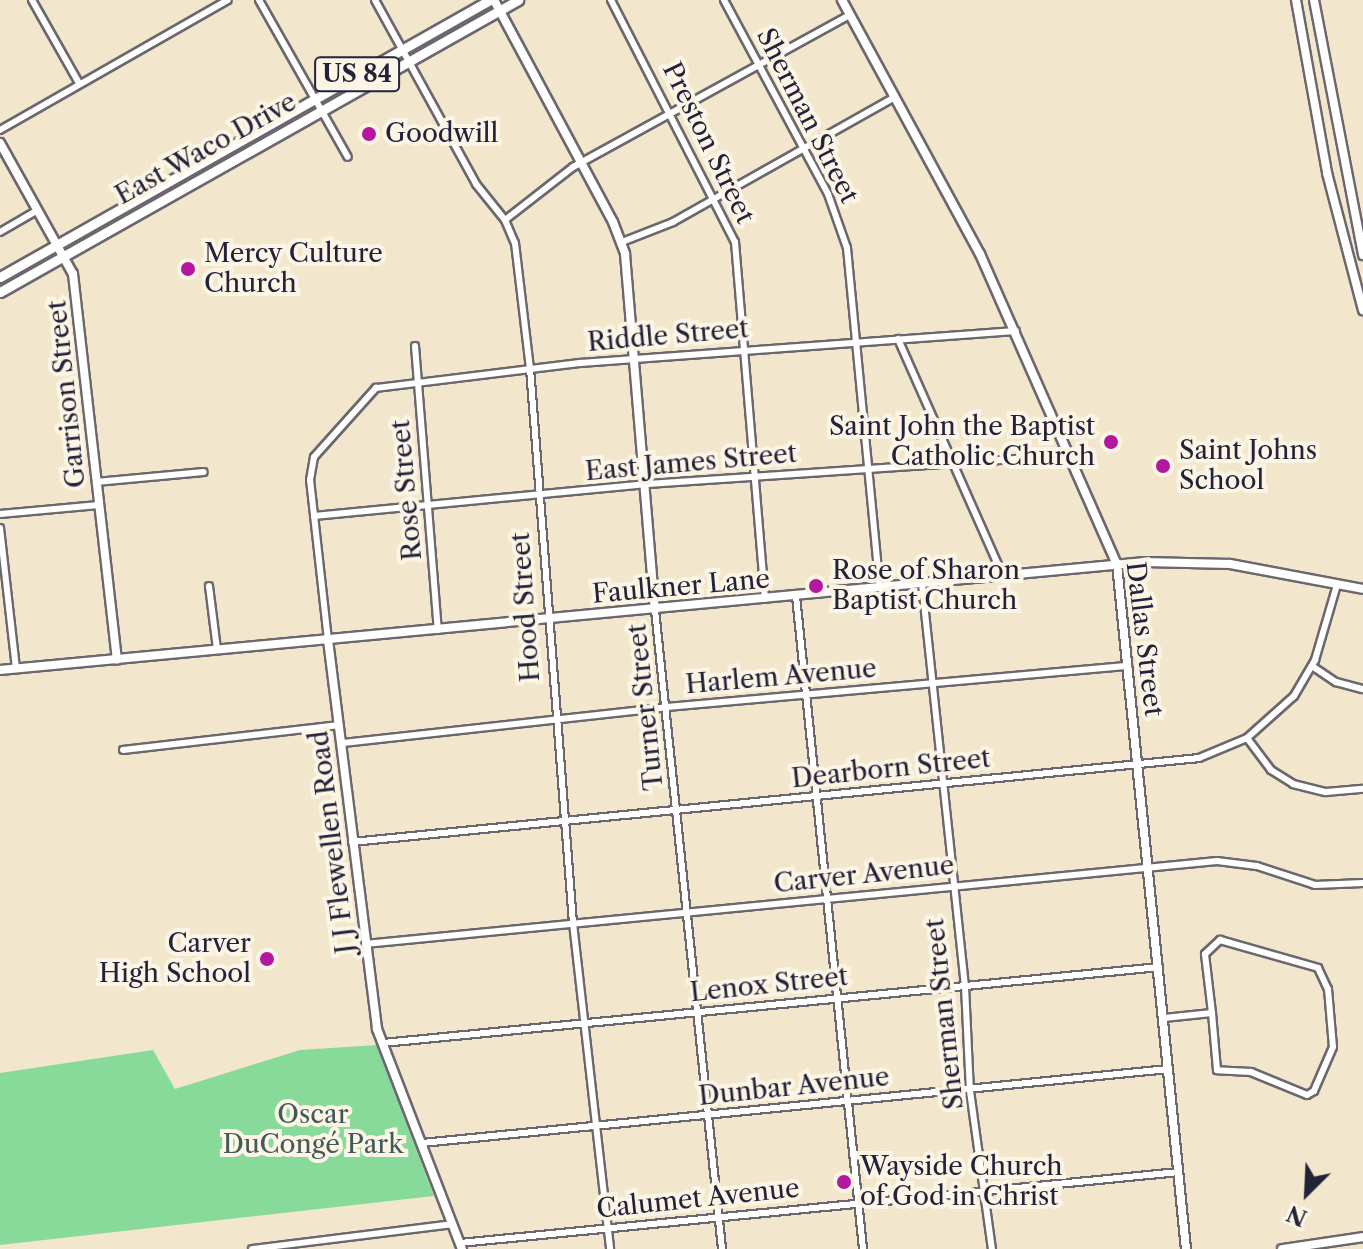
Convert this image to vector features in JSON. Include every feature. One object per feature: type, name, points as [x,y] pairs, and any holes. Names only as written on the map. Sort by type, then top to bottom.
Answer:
[{"type":"main road","name":"East Waco Drive","points":[[0,277],[314,97],[492,0]]},
{"type":"main road","name":"East Waco Drive","points":[[0,292],[518,0]]},
{"type":"street","points":[[32,0],[79,83]]},
{"type":"street","points":[[0,130],[228,0]]},
{"type":"street","points":[[259,0],[348,157]]},
{"type":"street","name":"Hood Street","points":[[375,0],[476,184],[505,220],[516,249],[530,368],[546,619],[573,923],[588,1024],[610,1249]]},
{"type":"street","name":"Turner Street","points":[[492,0],[622,242],[647,484],[655,610],[722,1249]]},
{"type":"street","name":"Preston Street","points":[[611,0],[672,112],[737,249],[765,599]]},
{"type":"street","name":"Sherman Street","points":[[724,0],[761,63],[836,211],[847,248],[880,588]]},
{"type":"street","name":"Dallas Street","points":[[842,0],[1016,331],[1117,564],[1140,764],[1186,1249]]},
{"type":"street","points":[[1296,0],[1327,173],[1363,310]]},
{"type":"street","points":[[1314,0],[1363,255]]},
{"type":"street","points":[[505,220],[581,163],[850,15]]},
{"type":"street","points":[[622,242],[637,239],[895,97]]},
{"type":"street","name":"Garrison Street","points":[[0,143],[57,243],[75,285],[117,659]]},
{"type":"street","points":[[0,232],[38,210]]},
{"type":"street","name":"Riddle Street","points":[[341,424],[376,388],[417,379],[745,349],[1016,331]]},
{"type":"street","points":[[898,339],[1003,576]]},
{"type":"street","name":"Rose Street","points":[[415,346],[438,630]]},
{"type":"street","name":"J J Flewellen Road","points":[[341,424],[314,457],[314,516],[365,944],[383,1043],[461,1246]]},
{"type":"street","name":"East James Street","points":[[314,516],[647,484],[1071,455]]},
{"type":"street","points":[[96,482],[204,472]]},
{"type":"street","points":[[0,514],[99,505]]},
{"type":"street","points":[[0,528],[16,669]]},
{"type":"street","name":"Faulkner Lane","points":[[0,670],[1117,564],[1230,564],[1363,589]]},
{"type":"street","name":"Sherman Street","points":[[922,584],[941,785],[965,986],[970,1091],[992,1249]]},
{"type":"street","name":"Dearborn Street","points":[[352,842],[1199,758],[1247,738],[1285,707],[1312,666],[1337,585]]},
{"type":"street","points":[[209,586],[217,649]]},
{"type":"street","points":[[796,596],[863,1249]]},
{"type":"street","name":"Harlem Avenue","points":[[343,743],[667,707],[1128,666]]},
{"type":"street","points":[[1312,666],[1336,682],[1363,689]]},
{"type":"street","points":[[123,750],[340,725]]},
{"type":"street","points":[[1247,738],[1271,770],[1293,784],[1326,792],[1363,789]]},
{"type":"street","name":"Carver Avenue","points":[[365,944],[1150,866],[1231,861],[1315,885],[1363,883]]},
{"type":"street","points":[[1220,940],[1318,968],[1328,989],[1333,1047],[1314,1091],[1307,1095],[1251,1072],[1217,1070],[1212,1013],[1205,954],[1220,940]]},
{"type":"street","name":"Lenox Street","points":[[383,1043],[1159,967]]},
{"type":"street","points":[[1164,1018],[1212,1013]]},
{"type":"street","name":"Dunbar Avenue","points":[[422,1143],[1169,1069]]},
{"type":"street","name":"Calumet Avenue","points":[[461,1246],[719,1216],[1179,1172]]},
{"type":"street","points":[[252,1249],[452,1224]]},
{"type":"street","points":[[1282,1249],[1363,1237]]},
{"type":"green space","name":"Oscar DuCongé Park","points":[[377,1045],[434,1196],[0,1245],[0,1073],[153,1050],[175,1089],[300,1050]]},
{"type":"place","name":"Goodwill","points":[[369,134]]},
{"type":"place","name":"Mercy Culture Church","points":[[188,269]]},
{"type":"place","name":"Saint John the Baptist Catholic Church","points":[[1111,442]]},
{"type":"place","name":"Saint Johns School","points":[[1163,466]]},
{"type":"place","name":"Rose of Sharon Baptist Church","points":[[816,586]]},
{"type":"place","name":"Carver High School","points":[[267,959]]},
{"type":"place","name":"Wayside Church of God in Christ","points":[[844,1182]]}]
